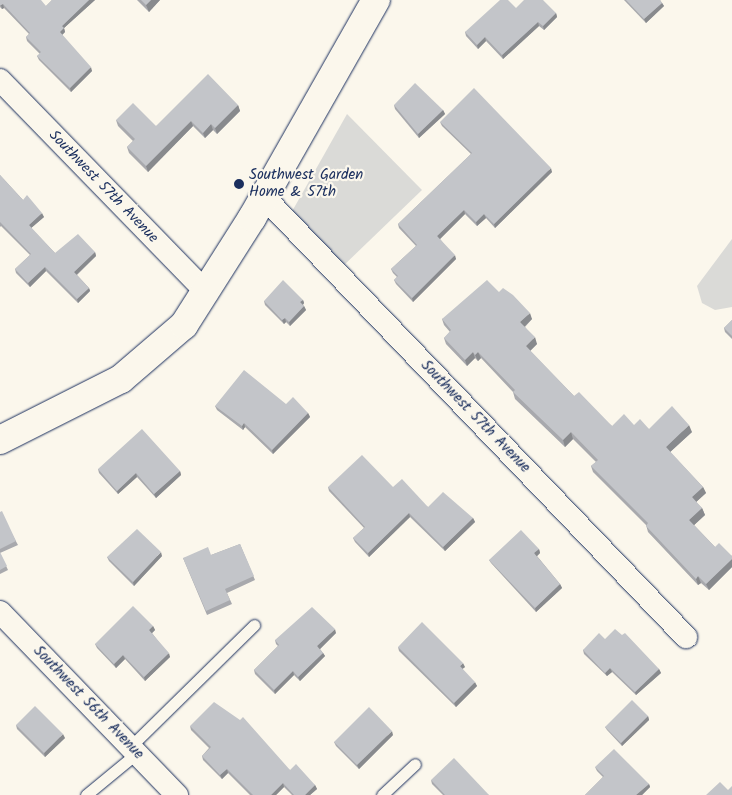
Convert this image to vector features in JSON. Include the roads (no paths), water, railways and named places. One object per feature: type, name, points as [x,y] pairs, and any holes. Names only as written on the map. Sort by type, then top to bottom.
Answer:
[{"type":"street","points":[[0,440],[121,379],[162,347],[184,325],[207,293],[264,197],[372,2]]},
{"type":"street","name":"Southwest 57th Avenue","points":[[0,80],[207,293]]},
{"type":"street","name":"Southwest 57th Avenue","points":[[264,197],[686,637]]},
{"type":"street","name":"Southwest 56th Avenue","points":[[0,612],[177,795]]},
{"type":"lane","points":[[86,795],[134,750],[254,625]]},
{"type":"lane","points":[[382,795],[415,764]]},
{"type":"place","name":"Southwest Garden Home & 57th","points":[[239,184]]}]
